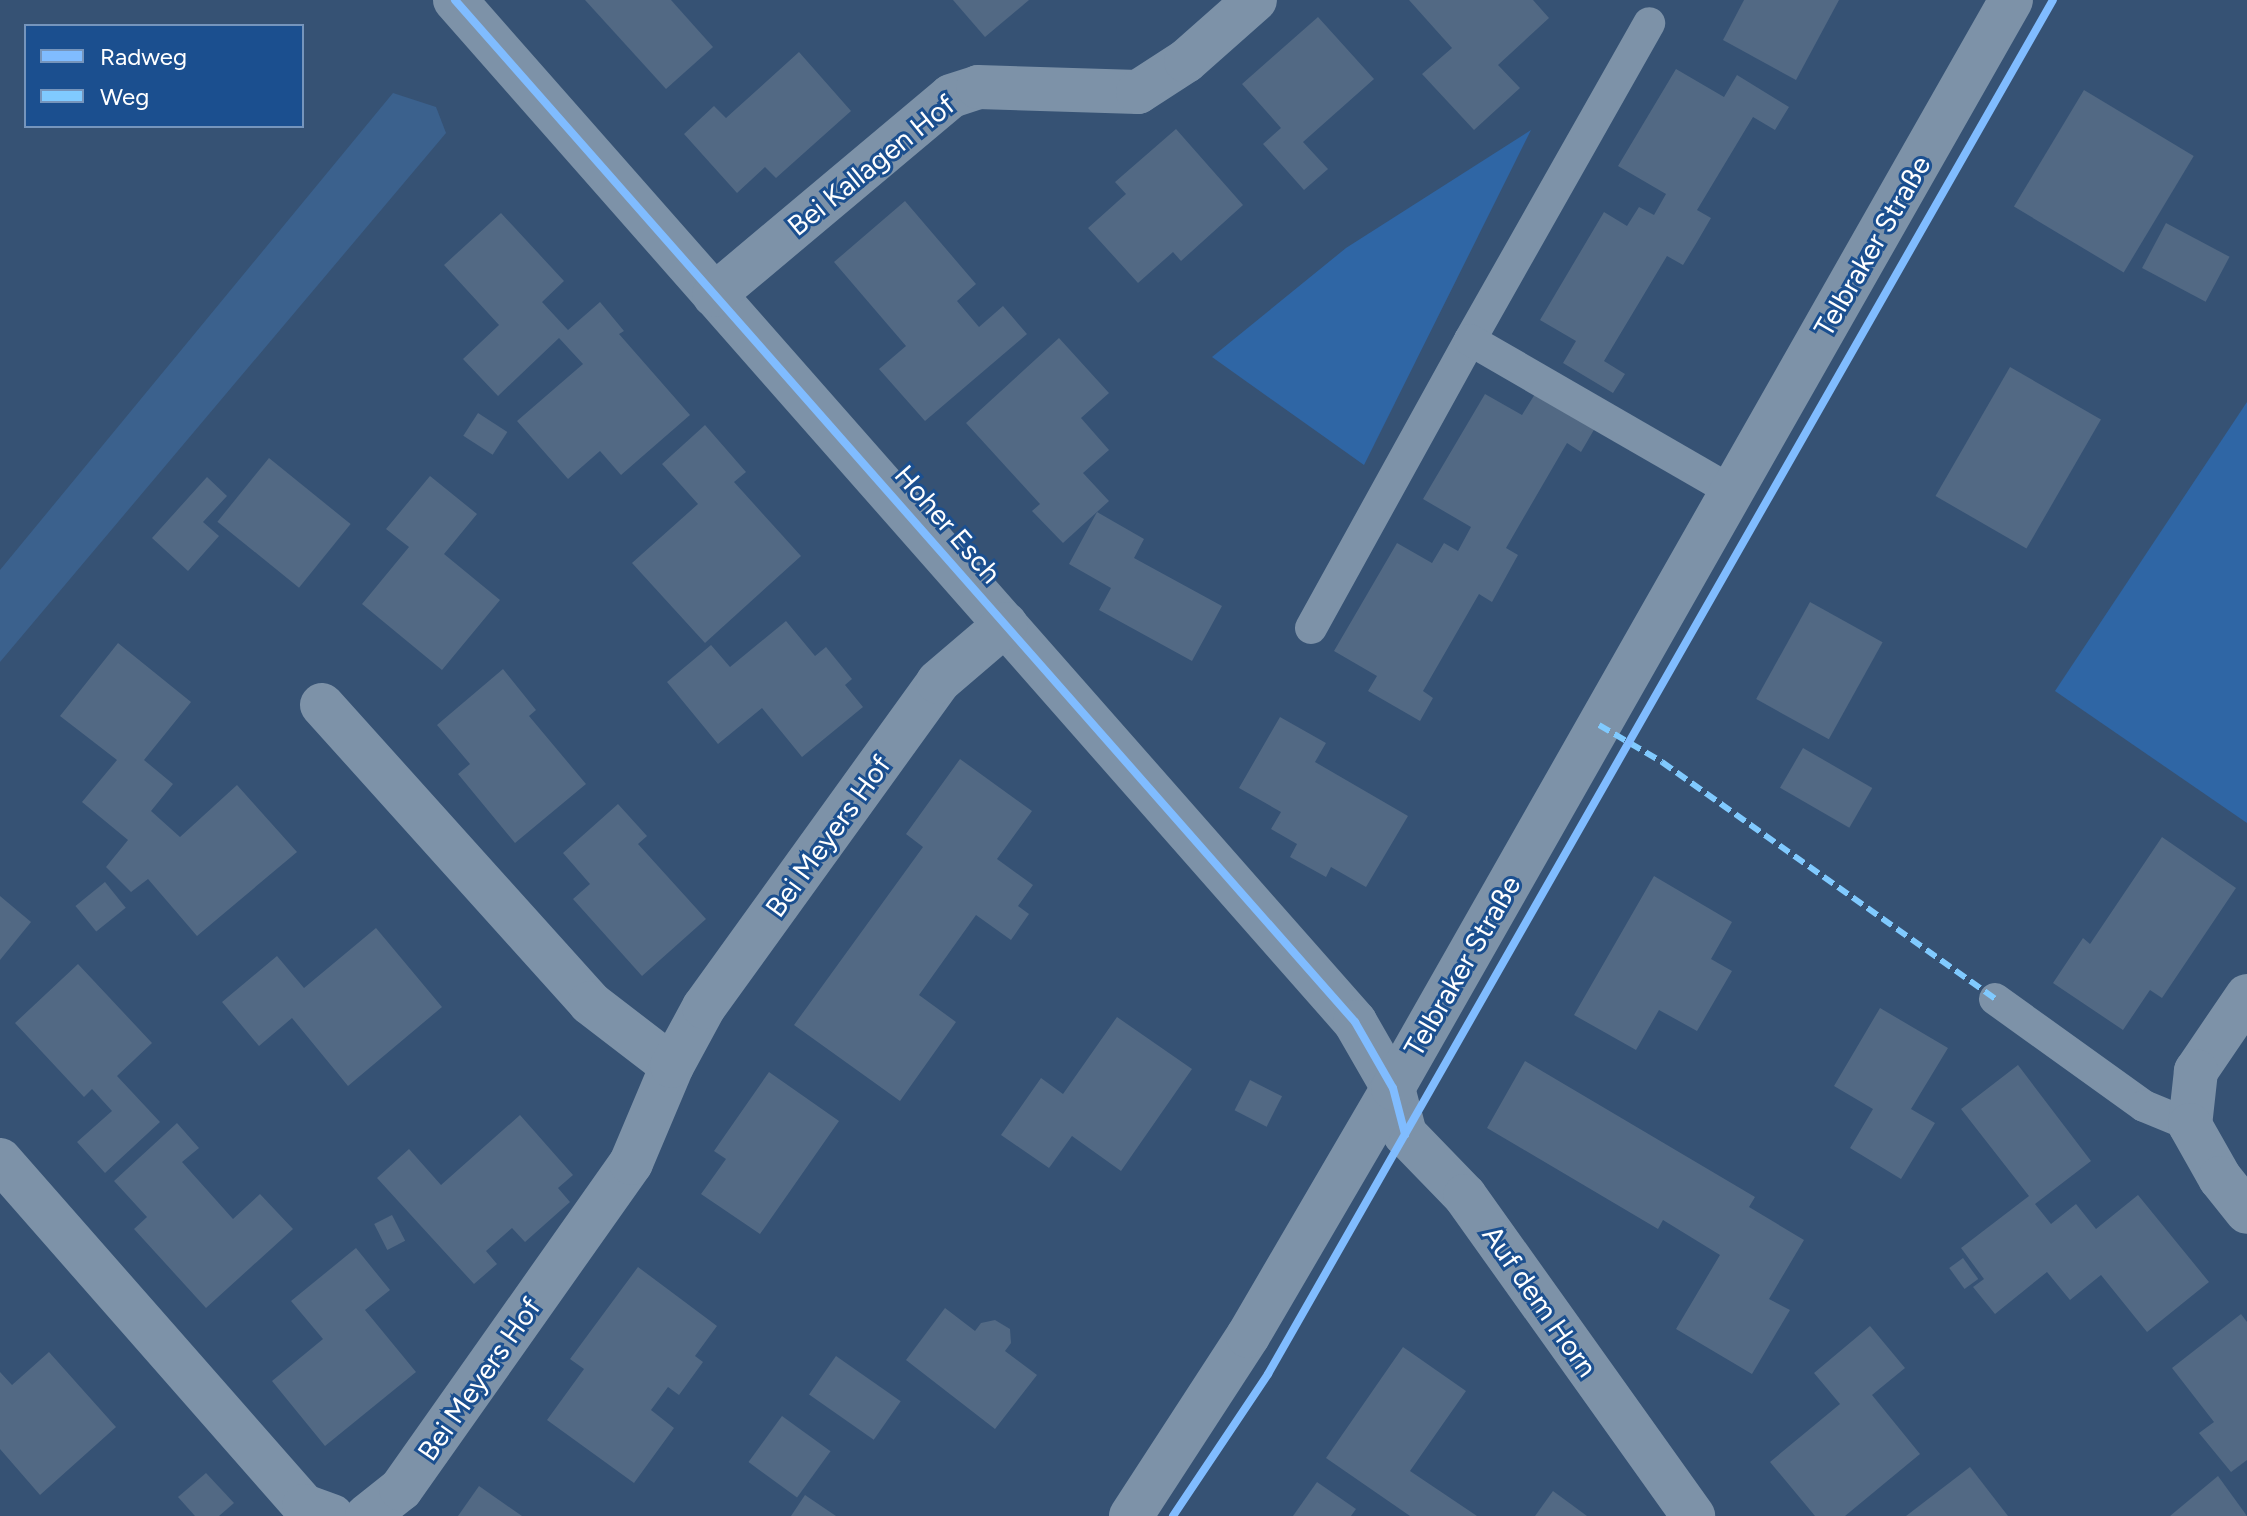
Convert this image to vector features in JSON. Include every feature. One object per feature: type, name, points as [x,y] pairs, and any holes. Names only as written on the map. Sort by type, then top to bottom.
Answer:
[{"type":"street","name":"Hoher Esch","points":[[455,0],[1355,1022],[1393,1088]]},
{"type":"street","name":"Bei Kallagen Hof","points":[[714,295],[951,96],[978,87],[1138,92],[1186,61],[1255,0]]},
{"type":"street","name":"Telbraker Straße","points":[[1131,1516],[1248,1336],[1393,1088],[2011,0]]},
{"type":"street","name":"Bei Meyers Hof","points":[[367,1516],[401,1489],[631,1163],[672,1066],[704,1007],[938,682],[1006,624]]},
{"type":"street","points":[[322,705],[590,1003],[672,1066]]},
{"type":"street","points":[[2247,996],[2196,1071],[2190,1125],[2220,1178],[2247,1212]]},
{"type":"street","name":"Auf dem Horn","points":[[1393,1088],[1405,1134],[1465,1196],[1693,1516]]},
{"type":"street","points":[[0,1160],[304,1506],[332,1516]]},
{"type":"lane","points":[[1311,628],[1649,23]]},
{"type":"lane","points":[[1470,340],[1732,491]]},
{"type":"lane","points":[[1995,999],[2144,1106],[2190,1125]]},
{"type":"shaded area","points":[[393,93],[436,107],[446,133],[0,662],[0,570]]},
{"type":"shaded area","points":[[1531,130],[1364,465],[1212,357],[1346,248]]},
{"type":"shaded area","points":[[2247,402],[2247,823],[2055,691]]},
{"type":"building","points":[[585,0],[671,0],[713,47],[666,89]]},
{"type":"building","points":[[953,0],[1029,0],[985,37]]},
{"type":"building","points":[[1409,0],[1533,0],[1549,18],[1498,65],[1520,88],[1474,130],[1422,74],[1452,48]]},
{"type":"building","points":[[1744,0],[1839,0],[1796,80],[1723,40]]},
{"type":"building","points":[[1318,17],[1374,79],[1303,142],[1328,169],[1304,190],[1263,144],[1281,128],[1242,84]]},
{"type":"building","points":[[799,52],[851,111],[776,178],[765,167],[737,193],[684,134],[714,106],[726,118]]},
{"type":"building","points":[[1676,69],[1724,97],[1737,75],[1789,107],[1775,130],[1753,117],[1697,210],[1711,218],[1683,265],[1667,256],[1604,361],[1625,374],[1613,393],[1563,363],[1576,341],[1540,320],[1604,212],[1627,226],[1639,207],[1654,215],[1666,194],[1618,166]]},
{"type":"building","points":[[2084,90],[2194,156],[2124,272],[2014,207]]},
{"type":"building","points":[[1176,129],[1243,205],[1181,261],[1173,252],[1138,283],[1088,228],[1126,194],[1115,182]]},
{"type":"building","points":[[905,201],[976,284],[957,301],[979,327],[1003,306],[1027,334],[925,421],[879,369],[906,346],[834,262]]},
{"type":"building","points":[[501,213],[564,281],[542,302],[568,330],[600,302],[624,331],[619,334],[690,415],[621,475],[600,451],[568,479],[517,421],[583,364],[559,338],[498,396],[463,359],[499,325],[444,265]]},
{"type":"building","points":[[2166,223],[2230,257],[2206,302],[2142,268]]},
{"type":"building","points":[[1059,338],[1109,393],[1081,418],[1109,450],[1083,473],[1109,501],[1063,543],[1032,511],[1040,504],[966,423]]},
{"type":"building","points":[[2010,367],[2101,419],[2026,549],[1936,496]]},
{"type":"building","points":[[1485,394],[1522,415],[1535,394],[1595,428],[1581,452],[1567,443],[1506,548],[1518,555],[1492,602],[1479,594],[1423,691],[1433,698],[1420,721],[1368,691],[1377,676],[1334,651],[1397,543],[1432,563],[1444,543],[1458,551],[1471,527],[1423,499]]},
{"type":"building","points":[[478,413],[507,432],[493,455],[463,436]]},
{"type":"building","points":[[705,425],[746,472],[734,482],[801,556],[705,643],[632,563],[698,504],[662,464]]},
{"type":"building","points":[[269,458],[351,524],[299,588],[217,522]]},
{"type":"building","points":[[430,476],[477,514],[444,554],[500,600],[442,670],[362,604],[409,547],[386,529]]},
{"type":"building","points":[[207,477],[227,496],[203,522],[219,536],[188,571],[152,538]]},
{"type":"building","points":[[1097,512],[1144,539],[1134,558],[1222,606],[1192,661],[1099,610],[1111,588],[1069,564]]},
{"type":"building","points":[[1810,602],[1883,642],[1829,739],[1756,699]]},
{"type":"building","points":[[786,621],[815,656],[826,647],[852,679],[845,685],[863,707],[802,757],[762,708],[718,744],[667,682],[711,645],[730,667]]},
{"type":"building","points":[[118,643],[191,702],[144,760],[173,784],[151,811],[180,837],[237,785],[297,852],[197,936],[148,879],[131,892],[106,867],[128,840],[82,802],[117,760],[60,716]]},
{"type":"building","points":[[503,669],[536,710],[529,716],[586,784],[515,843],[458,774],[470,764],[437,725]]},
{"type":"building","points":[[1280,717],[1326,743],[1315,762],[1408,816],[1366,887],[1331,867],[1326,877],[1290,857],[1297,844],[1271,829],[1281,812],[1239,788]]},
{"type":"building","points":[[1803,748],[1872,788],[1849,828],[1780,788]]},
{"type":"building","points":[[960,759],[1032,811],[997,859],[1033,885],[1018,906],[1029,914],[1011,940],[976,915],[919,995],[956,1022],[900,1101],[794,1025],[923,847],[906,834]]},
{"type":"building","points":[[618,804],[647,836],[638,844],[706,919],[642,976],[573,899],[590,884],[563,853]]},
{"type":"building","points":[[2162,837],[2236,888],[2162,998],[2150,990],[2123,1030],[2053,983],[2083,938],[2090,944]]},
{"type":"building","points":[[1654,876],[1732,922],[1711,959],[1732,971],[1697,1031],[1659,1010],[1636,1050],[1574,1015]]},
{"type":"building","points":[[105,882],[126,908],[96,932],[75,906]]},
{"type":"building","points":[[0,896],[31,922],[0,960]]},
{"type":"building","points":[[376,928],[442,1007],[348,1086],[292,1018],[259,1046],[222,1002],[277,956],[304,988]]},
{"type":"building","points":[[78,964],[152,1043],[117,1076],[160,1122],[105,1173],[77,1142],[112,1111],[92,1089],[84,1097],[15,1023]]},
{"type":"building","points":[[1880,1008],[1948,1048],[1911,1109],[1935,1123],[1901,1179],[1850,1148],[1873,1109],[1834,1086]]},
{"type":"building","points":[[1117,1017],[1192,1069],[1121,1171],[1072,1136],[1049,1168],[1001,1135],[1041,1078],[1063,1094]]},
{"type":"building","points":[[1525,1061],[1755,1197],[1749,1207],[1804,1240],[1769,1299],[1790,1310],[1752,1374],[1676,1329],[1720,1255],[1663,1220],[1658,1229],[1487,1128]]},
{"type":"building","points":[[2018,1065],[2091,1161],[2035,1204],[2051,1224],[2076,1204],[2096,1229],[2138,1195],[2209,1282],[2147,1332],[2101,1275],[2070,1300],[2047,1272],[1995,1314],[1973,1287],[1984,1279],[1961,1248],[2029,1196],[1961,1109]]},
{"type":"building","points":[[769,1072],[839,1121],[760,1234],[701,1194],[726,1159],[714,1151]]},
{"type":"building","points":[[1250,1080],[1282,1096],[1267,1127],[1235,1110]]},
{"type":"building","points":[[520,1115],[573,1175],[558,1188],[570,1202],[525,1242],[512,1228],[486,1251],[497,1264],[474,1284],[377,1178],[409,1149],[441,1185]]},
{"type":"building","points":[[177,1123],[199,1148],[182,1162],[233,1219],[260,1194],[293,1229],[206,1308],[134,1229],[147,1217],[114,1181]]},
{"type":"building","points":[[392,1215],[405,1241],[387,1250],[374,1224]]},
{"type":"building","points":[[356,1248],[390,1290],[365,1310],[416,1372],[325,1446],[272,1381],[323,1339],[291,1301]]},
{"type":"building","points":[[1963,1258],[1978,1279],[1965,1289],[1949,1268]]},
{"type":"building","points":[[638,1267],[717,1326],[695,1356],[703,1362],[679,1395],[668,1387],[651,1410],[674,1428],[634,1483],[547,1420],[584,1369],[570,1359]]},
{"type":"building","points":[[945,1308],[975,1331],[981,1323],[995,1320],[1010,1329],[1011,1343],[1005,1351],[1037,1375],[995,1429],[906,1360]]},
{"type":"building","points":[[2241,1314],[2247,1322],[2247,1460],[2231,1472],[2199,1433],[2214,1422],[2172,1368]]},
{"type":"building","points":[[1870,1326],[1905,1368],[1872,1395],[1920,1454],[1845,1516],[1815,1516],[1770,1462],[1840,1404],[1814,1373]]},
{"type":"building","points":[[1403,1347],[1466,1391],[1410,1471],[1477,1516],[1410,1516],[1326,1458]]},
{"type":"building","points":[[49,1352],[116,1427],[40,1495],[0,1449],[0,1372],[12,1385]]},
{"type":"building","points":[[836,1356],[901,1401],[874,1440],[809,1395]]},
{"type":"building","points":[[782,1416],[831,1451],[797,1497],[748,1462]]},
{"type":"building","points":[[1970,1467],[2008,1516],[1906,1516]]},
{"type":"building","points":[[206,1473],[234,1503],[219,1516],[195,1516],[178,1497]]},
{"type":"building","points":[[2218,1476],[2247,1516],[2170,1516]]},
{"type":"building","points":[[1317,1482],[1356,1509],[1351,1516],[1293,1516]]},
{"type":"building","points":[[479,1486],[522,1516],[458,1516]]},
{"type":"building","points":[[1553,1491],[1587,1516],[1535,1516]]},
{"type":"building","points":[[805,1495],[836,1516],[791,1516]]},
{"type":"marked path","points":[[1599,725],[1662,762],[1995,999]]},
{"type":"cycle path","points":[[455,0],[1355,1022],[1393,1088],[1405,1134]]},
{"type":"cycle path","points":[[1173,1516],[1268,1374],[2053,0]]}]
